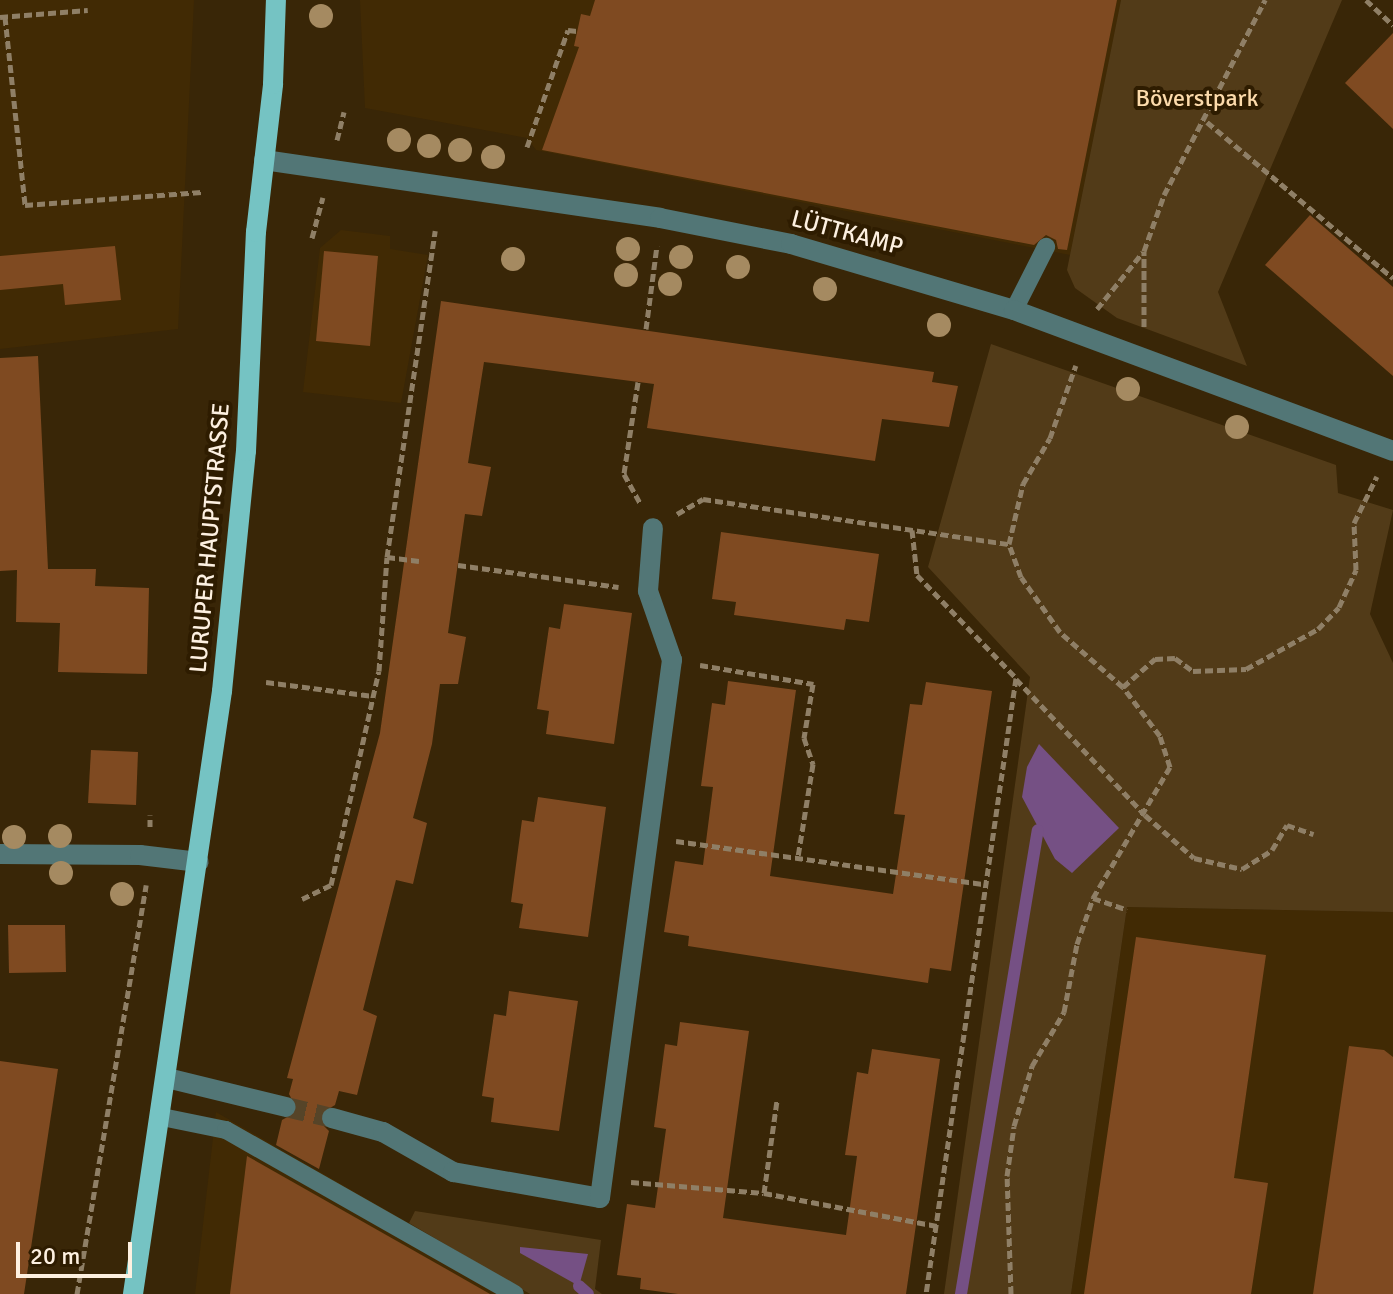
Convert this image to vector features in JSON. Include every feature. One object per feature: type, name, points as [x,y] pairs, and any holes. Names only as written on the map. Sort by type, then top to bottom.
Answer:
[{"type":"main road","name":"LURUPER HAUPTSTRASSE","points":[[133,1294],[162,1117],[222,691],[246,451],[276,0]]},
{"type":"street","name":"LÜTTKAMP","points":[[264,160],[660,218],[791,244],[1014,310],[1393,451]]},
{"type":"street","points":[[332,1118],[383,1132],[453,1172],[600,1198],[672,660],[648,591],[653,528]]},
{"type":"street","points":[[0,854],[140,855],[199,862]]},
{"type":"street","points":[[167,1078],[286,1107]]},
{"type":"lane","points":[[1014,310],[1046,247]]},
{"type":"lane","points":[[162,1117],[226,1130],[515,1294]]},
{"type":"path","points":[[1144,336],[1144,251],[1164,195],[1206,122],[1265,0]]},
{"type":"path","points":[[1366,0],[1393,25]]},
{"type":"path","points":[[88,10],[3,17],[25,205],[202,192]]},
{"type":"path","points":[[527,147],[568,30],[577,31]]},
{"type":"path","points":[[1206,122],[1393,278]]},
{"type":"path","points":[[646,329],[660,218]]},
{"type":"path","points":[[302,899],[331,885],[373,696],[387,557],[435,231]]},
{"type":"path","points":[[1095,313],[1107,291],[1144,251]]},
{"type":"path","points":[[1011,1294],[1007,1176],[1014,1126],[1032,1066],[1064,1012],[1077,944],[1093,898],[1145,815],[1170,767],[1160,736],[1123,687],[1060,632],[1021,577],[1009,544],[1023,484],[1050,438],[1076,365]]},
{"type":"path","points":[[638,382],[624,474],[653,528],[703,499],[1009,544]]},
{"type":"path","points":[[1123,687],[1155,659],[1175,658],[1205,673],[1246,669],[1318,629],[1339,607],[1356,570],[1354,523],[1377,476]]},
{"type":"path","points":[[912,530],[917,575],[1145,815],[1194,858],[1242,869],[1272,850],[1287,825],[1313,834]]},
{"type":"path","points":[[387,557],[419,561]]},
{"type":"path","points":[[458,565],[648,591]]},
{"type":"path","points":[[672,660],[813,684],[804,738],[813,764],[798,857]]},
{"type":"path","points":[[926,1294],[1016,678]]},
{"type":"path","points":[[266,682],[373,696]]},
{"type":"path","points":[[650,837],[988,885]]},
{"type":"path","points":[[1093,898],[1127,910]]},
{"type":"path","points":[[77,1294],[144,908]]},
{"type":"path","points":[[764,1193],[777,1101]]},
{"type":"path","points":[[602,1179],[764,1193],[937,1226]]},
{"type":"shaded area","points":[[0,0],[194,0],[178,329],[0,349]]},
{"type":"shaded area","points":[[360,0],[1121,0],[1070,255],[536,150],[527,138],[365,108]]},
{"type":"shaded area","points":[[341,230],[390,236],[390,249],[428,255],[401,403],[303,392],[320,248]]},
{"type":"shaded area","points":[[1039,744],[1119,828],[1072,873],[1055,859],[1022,797],[1027,767]]},
{"type":"shaded area","points":[[1127,907],[1393,912],[1393,1294],[1071,1294]]},
{"type":"shaded area","points":[[216,1112],[409,1223],[530,1294],[195,1294]]},
{"type":"shaded area","points":[[520,1247],[588,1254],[579,1286],[520,1253]]},
{"type":"green space","name":"Böverstpark","points":[[1121,0],[1342,0],[1218,292],[1247,366],[1117,318],[1075,288],[1067,270]]},
{"type":"green space","points":[[991,344],[1336,465],[1338,493],[1393,510],[1370,614],[1393,663],[1393,912],[1127,907],[1071,1294],[944,1294],[1030,677],[928,567]]},
{"type":"green space","points":[[415,1211],[601,1240],[595,1289],[602,1294],[530,1294],[409,1223]]},
{"type":"building","points":[[595,0],[1117,0],[1067,250],[1058,249],[1056,240],[1046,235],[1034,245],[542,150],[579,47],[574,46],[581,14],[590,16]]},
{"type":"building","points":[[1393,33],[1393,129],[1345,83]]},
{"type":"building","points":[[1310,215],[1393,287],[1393,376],[1265,265]]},
{"type":"building","points":[[115,246],[121,300],[65,305],[63,284],[0,290],[0,256]]},
{"type":"building","points":[[324,251],[378,256],[370,346],[316,341]]},
{"type":"building","points":[[441,301],[934,372],[932,382],[958,386],[949,427],[882,419],[875,461],[647,428],[654,384],[484,362],[468,463],[491,467],[482,516],[465,514],[448,633],[466,637],[458,684],[440,684],[432,744],[413,818],[427,823],[413,884],[396,880],[363,1010],[377,1016],[357,1095],[339,1091],[335,1105],[320,1114],[320,1122],[329,1131],[319,1169],[276,1145],[282,1120],[298,1111],[289,1094],[293,1079],[287,1078],[380,733]]},
{"type":"building","points":[[38,356],[48,569],[96,569],[95,586],[149,588],[147,674],[58,672],[60,623],[16,622],[17,570],[0,571],[0,358]]},
{"type":"building","points":[[721,532],[879,554],[869,622],[846,619],[844,630],[734,615],[736,602],[712,599]]},
{"type":"building","points":[[564,604],[632,613],[614,744],[546,734],[549,711],[537,709],[549,627],[560,629]]},
{"type":"building","points":[[728,681],[796,690],[770,876],[893,894],[905,815],[894,814],[910,704],[922,705],[926,682],[992,691],[951,971],[930,968],[928,983],[688,946],[689,936],[664,932],[675,861],[703,865],[713,787],[701,786],[712,703],[725,705]]},
{"type":"building","points":[[91,750],[138,752],[136,805],[88,803]]},
{"type":"building","points":[[538,797],[606,807],[588,937],[519,928],[523,904],[511,902],[522,820],[534,822]]},
{"type":"building","points":[[8,925],[65,925],[66,972],[9,973]]},
{"type":"building","points":[[1136,937],[1266,955],[1234,1178],[1268,1183],[1251,1294],[1084,1294]]},
{"type":"building","points":[[509,991],[578,1001],[559,1131],[491,1122],[494,1098],[482,1096],[494,1014],[506,1016]]},
{"type":"building","points":[[680,1022],[749,1031],[723,1218],[846,1235],[857,1156],[845,1155],[857,1072],[868,1074],[872,1049],[940,1059],[906,1294],[678,1294],[640,1289],[641,1278],[617,1275],[627,1204],[655,1208],[666,1129],[654,1127],[665,1044],[677,1046]]},
{"type":"building","points":[[1349,1046],[1384,1050],[1393,1057],[1393,1294],[1313,1294]]},
{"type":"building","points":[[0,1061],[58,1069],[24,1294],[0,1294]]},
{"type":"building","points":[[247,1156],[448,1270],[490,1294],[230,1294]]},
{"type":"waterway","points":[[961,1294],[1038,830]]},
{"type":"waterway","points":[[579,1286],[588,1294]]},
{"type":"tunnel","points":[[286,1107],[332,1118]]}]
